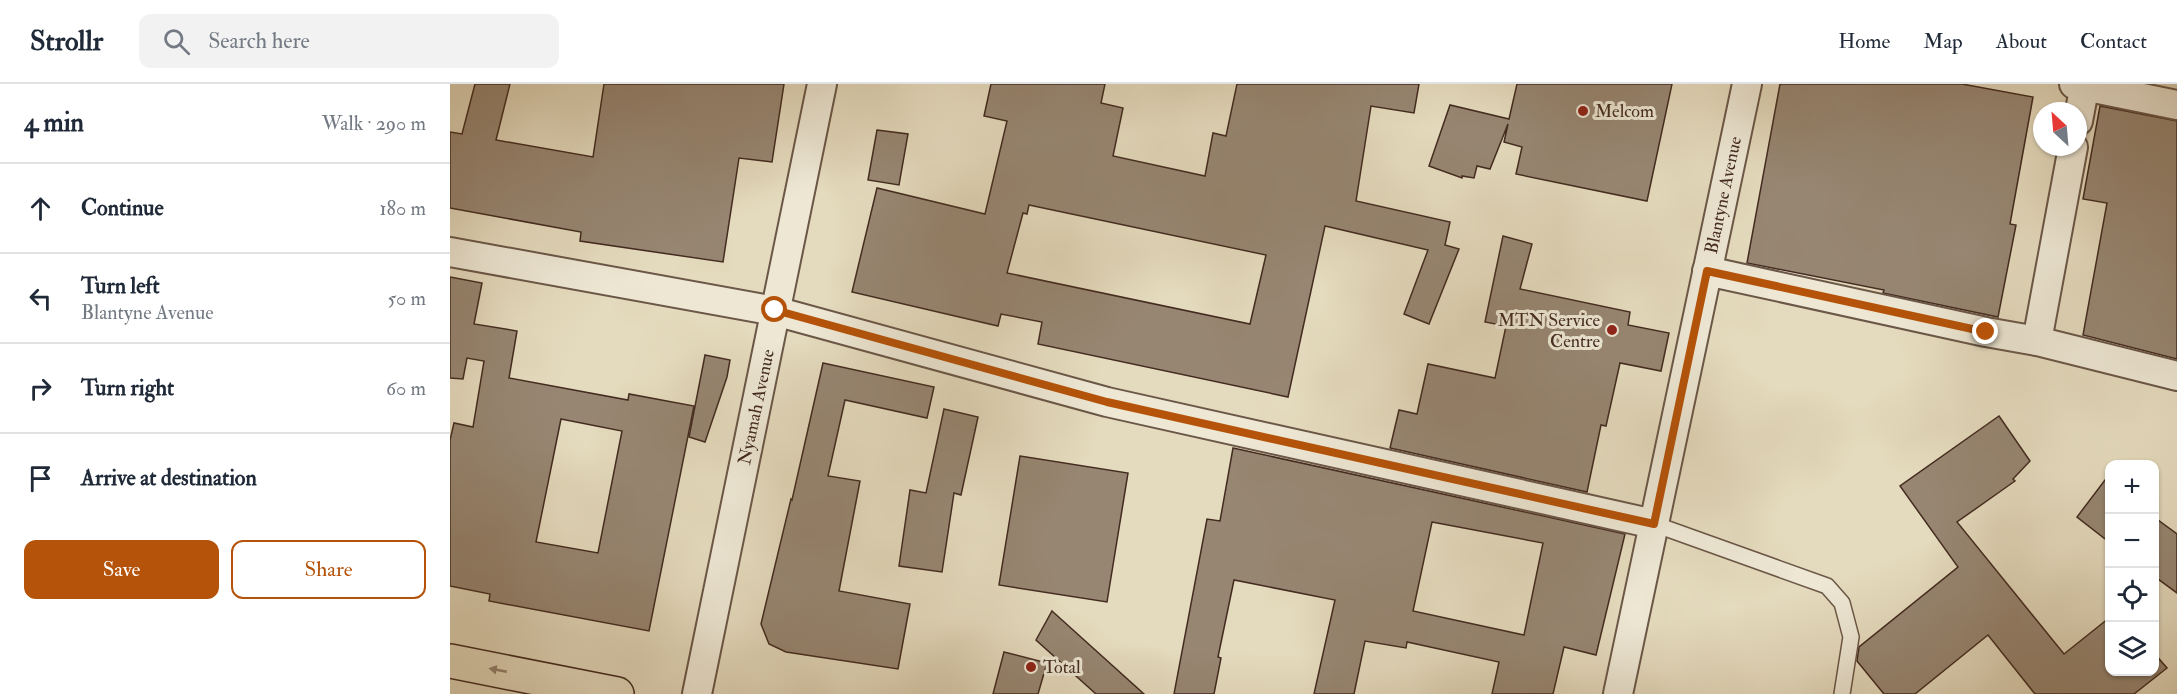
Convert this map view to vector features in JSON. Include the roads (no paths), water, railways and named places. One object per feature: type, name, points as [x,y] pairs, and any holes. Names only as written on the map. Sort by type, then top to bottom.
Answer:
[{"type":"main road","points":[[450,661],[617,694]]},
{"type":"street","name":"Nyamah Avenue","points":[[697,694],[822,84]]},
{"type":"street","name":"Blantyne Avenue","points":[[1618,694],[1747,84]]},
{"type":"street","points":[[2080,102],[2081,85],[2177,105]]},
{"type":"street","points":[[2037,341],[2071,156]]},
{"type":"street","points":[[450,252],[775,310],[1107,402],[1654,524]]},
{"type":"street","points":[[1707,271],[2037,341],[2177,376]]},
{"type":"lane","points":[[1654,524],[1827,586],[1842,603],[1851,638],[1842,694]]},
{"type":"place","name":"Melcom","points":[[1583,111]]},
{"type":"place","name":"MTN Service Centre","points":[[1612,330]]},
{"type":"place","name":"Total","points":[[1031,667]]}]
